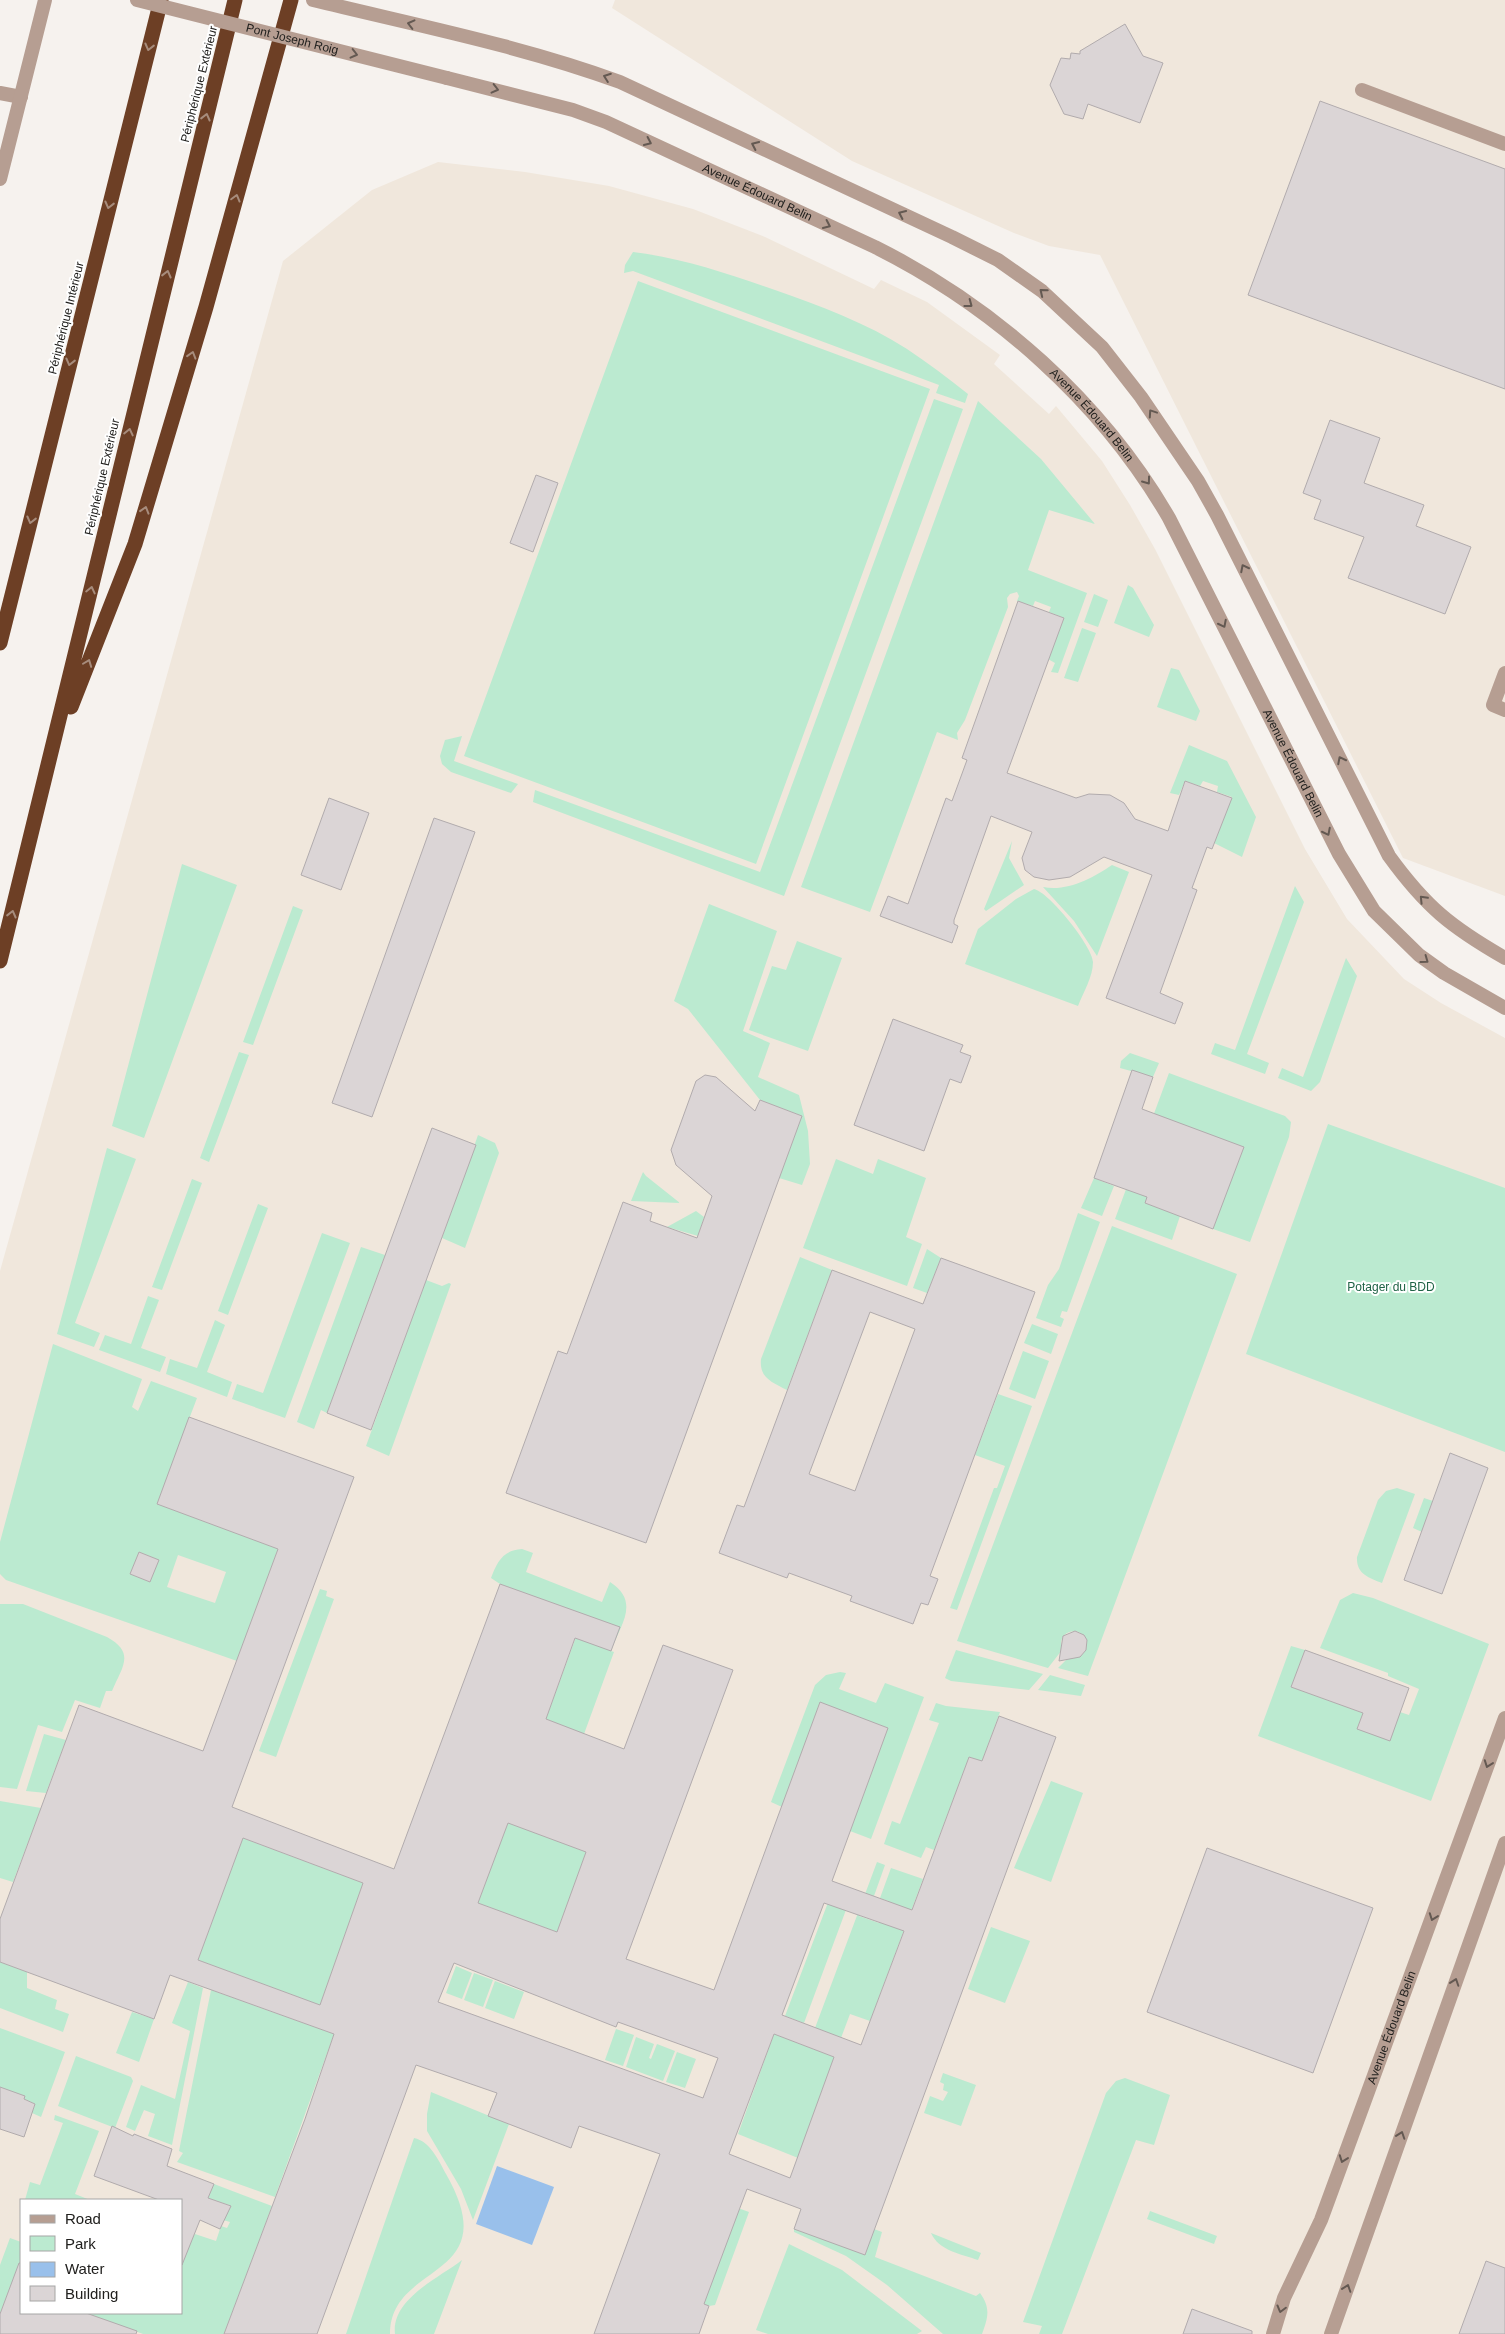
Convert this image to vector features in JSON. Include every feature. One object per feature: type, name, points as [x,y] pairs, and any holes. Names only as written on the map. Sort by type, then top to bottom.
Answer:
[{"type":"highway","name":"Périphérique Intérieur","points":[[0,643],[161,0]]},
{"type":"highway","name":"Périphérique Extérieur","points":[[0,961],[51,757],[156,316],[235,0]]},
{"type":"highway","points":[[51,757],[135,544],[206,306],[291,0]]},
{"type":"street","points":[[0,179],[44,0]]},
{"type":"street","name":"Pont Joseph Roig","points":[[137,0],[447,78]]},
{"type":"street","points":[[313,0],[587,70],[620,82],[998,260],[1058,305],[1102,347],[1141,397],[1198,480],[1390,856],[1421,897],[1442,918],[1468,937],[1505,958]]},
{"type":"street","name":"Avenue Édouard Belin","points":[[447,78],[573,110],[606,122],[875,247],[914,266],[951,290],[1046,366],[1116,438],[1151,487],[1174,526],[1339,854],[1374,911],[1419,956],[1444,973],[1505,1008]]},
{"type":"street","points":[[1362,90],[1505,144]]},
{"type":"street","points":[[0,93],[20,97]]},
{"type":"street","points":[[1505,672],[1493,705],[1505,710]]},
{"type":"street","name":"Avenue Édouard Belin","points":[[1273,2334],[1284,2298],[1321,2220],[1505,1718]]},
{"type":"street","points":[[1331,2334],[1505,1843]]},
{"type":"shaded area","points":[[615,0],[1505,0],[1505,896],[1403,858],[1100,255],[1049,246],[1014,233],[852,161],[612,8]]},
{"type":"shaded area","points":[[438,162],[525,172],[609,186],[693,209],[765,237],[874,289],[881,280],[927,302],[1000,355],[994,364],[1049,414],[1056,406],[1102,461],[1155,549],[1305,849],[1347,919],[1404,979],[1441,1003],[1505,1038],[1505,2334],[0,2334],[0,1271],[283,261],[372,190]]},
{"type":"green space","points":[[633,252],[688,262],[809,302],[860,323],[907,349],[945,376],[968,394],[965,403],[936,393],[939,385],[633,271],[624,273],[625,265]]},
{"type":"green space","points":[[638,281],[930,389],[756,864],[464,756]]},
{"type":"green space","points":[[934,399],[963,409],[784,896],[533,802],[535,790],[760,872]]},
{"type":"green space","points":[[978,401],[1041,459],[1095,524],[1049,510],[1028,570],[1087,593],[1058,673],[1051,672],[1055,663],[1048,659],[1064,618],[1049,612],[1051,607],[1035,601],[1033,606],[1017,601],[1019,596],[1017,592],[1010,594],[1007,598],[1008,607],[965,720],[957,733],[958,740],[937,732],[870,912],[801,887]]},
{"type":"green space","points":[[1128,585],[1133,588],[1154,625],[1149,637],[1114,623]]},
{"type":"green space","points":[[1094,594],[1108,600],[1098,627],[1084,622]]},
{"type":"green space","points":[[1082,628],[1096,633],[1078,682],[1064,678]]},
{"type":"green space","points":[[1171,668],[1179,670],[1200,711],[1196,721],[1157,707]]},
{"type":"green space","points":[[462,736],[454,761],[518,784],[511,793],[451,772],[442,764],[440,756],[445,740]]},
{"type":"green space","points":[[1189,745],[1227,761],[1256,817],[1242,857],[1214,843],[1232,797],[1217,792],[1218,786],[1203,781],[1200,786],[1185,781],[1179,795],[1170,793]]},
{"type":"green space","points":[[1012,841],[1009,858],[1024,885],[986,911],[984,909]]},
{"type":"green space","points":[[182,864],[237,885],[144,1138],[112,1126]]},
{"type":"green space","points":[[1112,865],[1129,872],[1097,956],[1074,921],[1043,887],[1061,888],[1070,886],[1097,875]]},
{"type":"green space","points":[[1295,886],[1304,902],[1247,1054],[1269,1063],[1265,1074],[1211,1054],[1215,1043],[1235,1050]]},
{"type":"green space","points":[[1034,889],[1041,892],[1059,909],[1078,933],[1091,955],[1093,962],[1091,973],[1078,1006],[965,964],[978,929],[1016,899]]},
{"type":"green space","points":[[709,904],[777,931],[743,1031],[770,1043],[758,1077],[799,1095],[808,1131],[810,1164],[802,1185],[779,1178],[802,1116],[760,1100],[688,1009],[674,1001]]},
{"type":"green space","points":[[293,906],[303,910],[253,1045],[243,1042]]},
{"type":"green space","points":[[797,941],[842,958],[808,1051],[749,1030],[772,966],[786,970]]},
{"type":"green space","points":[[1346,958],[1357,976],[1320,1082],[1311,1091],[1278,1078],[1282,1068],[1303,1077]]},
{"type":"green space","points":[[239,1052],[249,1055],[209,1162],[200,1158]]},
{"type":"green space","points":[[1130,1053],[1159,1063],[1153,1077],[1120,1068],[1121,1061]]},
{"type":"green space","points":[[1169,1073],[1285,1116],[1291,1122],[1289,1137],[1250,1242],[1213,1229],[1243,1147],[1145,1203],[1180,1216],[1172,1240],[1115,1219]]},
{"type":"green space","name":"Potager du BDD","points":[[1328,1124],[1505,1188],[1505,1452],[1246,1354]]},
{"type":"green space","points":[[478,1135],[495,1143],[499,1153],[465,1248],[442,1238]]},
{"type":"green space","points":[[107,1148],[136,1159],[75,1323],[100,1333],[94,1347],[57,1334]]},
{"type":"green space","points":[[836,1159],[873,1174],[878,1159],[926,1178],[906,1237],[922,1244],[907,1286],[803,1248]]},
{"type":"green space","points":[[643,1172],[646,1176],[680,1203],[631,1201]]},
{"type":"green space","points":[[1094,1178],[1114,1186],[1102,1216],[1081,1208]]},
{"type":"green space","points":[[192,1179],[202,1183],[162,1290],[152,1287]]},
{"type":"green space","points":[[258,1204],[268,1208],[228,1315],[218,1311]]},
{"type":"green space","points":[[696,1211],[704,1217],[698,1236],[667,1227]]},
{"type":"green space","points":[[1078,1213],[1100,1222],[1067,1312],[1062,1311],[1060,1317],[1064,1319],[1061,1327],[1036,1318],[1048,1285],[1059,1269]]},
{"type":"green space","points":[[1112,1226],[1237,1274],[1088,1676],[1058,1668],[1069,1657],[1080,1657],[1086,1650],[1087,1640],[1079,1632],[1075,1631],[1064,1635],[1061,1641],[1062,1650],[1048,1668],[957,1641]]},
{"type":"green space","points":[[322,1233],[350,1243],[285,1418],[232,1399],[237,1384],[263,1393]]},
{"type":"green space","points":[[361,1247],[385,1255],[327,1413],[321,1410],[314,1429],[297,1422]]},
{"type":"green space","points":[[927,1249],[941,1258],[927,1293],[913,1288]]},
{"type":"green space","points":[[800,1257],[832,1270],[787,1390],[764,1375],[761,1359]]},
{"type":"green space","points":[[426,1280],[442,1286],[451,1284],[389,1456],[366,1446]]},
{"type":"green space","points":[[148,1296],[159,1300],[141,1348],[166,1357],[160,1372],[99,1350],[105,1335],[131,1344]]},
{"type":"green space","points":[[215,1320],[225,1325],[207,1372],[232,1382],[227,1397],[166,1374],[170,1359],[197,1368]]},
{"type":"green space","points":[[1032,1324],[1058,1334],[1051,1354],[1024,1343]]},
{"type":"green space","points":[[53,1344],[142,1379],[132,1407],[138,1411],[151,1381],[197,1398],[157,1504],[278,1549],[237,1661],[6,1580],[0,1574],[0,1542]],"holes":[[[139,1552],[159,1560],[150,1582],[130,1574]],[[178,1555],[226,1572],[215,1603],[167,1587]]]},
{"type":"green space","points":[[1023,1351],[1049,1361],[1035,1399],[1009,1389]]},
{"type":"green space","points":[[998,1394],[1032,1406],[957,1610],[950,1608],[994,1488],[997,1488],[1005,1466],[975,1455]]},
{"type":"green space","points":[[1397,1488],[1415,1494],[1382,1583],[1364,1575],[1357,1563],[1357,1557],[1378,1500],[1386,1491]]},
{"type":"green space","points":[[1424,1498],[1433,1501],[1422,1532],[1413,1528]]},
{"type":"green space","points":[[522,1549],[533,1553],[526,1572],[602,1602],[610,1582],[619,1590],[624,1598],[626,1614],[611,1651],[614,1652],[584,1734],[546,1719],[584,1615],[500,1584],[491,1578],[505,1554]]},
{"type":"green space","points":[[320,1589],[327,1591],[326,1596],[334,1599],[276,1757],[259,1751]]},
{"type":"green space","points":[[1353,1593],[1373,1598],[1489,1644],[1431,1801],[1258,1736],[1291,1646],[1305,1650],[1291,1687],[1363,1713],[1357,1729],[1400,1712],[1409,1715],[1419,1689],[1388,1676],[1388,1673],[1320,1648],[1340,1600]]},
{"type":"green space","points":[[0,1604],[23,1604],[107,1637],[116,1643],[124,1655],[120,1675],[112,1691],[106,1691],[100,1708],[75,1700],[62,1732],[38,1725],[17,1789],[0,1787]]},
{"type":"green space","points":[[956,1650],[1043,1674],[1029,1690],[951,1681],[945,1678]]},
{"type":"green space","points":[[840,1672],[846,1673],[839,1689],[876,1703],[885,1683],[924,1697],[871,1839],[850,1831],[888,1728],[820,1703],[782,1807],[771,1802],[815,1685],[826,1675]]},
{"type":"green space","points":[[1050,1675],[1085,1685],[1081,1696],[1038,1690]]},
{"type":"green space","points":[[936,1703],[946,1706],[1000,1712],[982,1761],[969,1757],[934,1850],[926,1847],[921,1858],[884,1844],[892,1821],[900,1824],[939,1723],[929,1720]]},
{"type":"green space","points":[[44,1734],[66,1740],[46,1793],[26,1791]]},
{"type":"green space","points":[[1051,1781],[1083,1793],[1051,1882],[1014,1868]]},
{"type":"green space","points":[[0,1801],[41,1808],[13,1882],[0,1878]]},
{"type":"green space","points":[[508,1823],[586,1852],[557,1932],[478,1903]]},
{"type":"green space","points":[[243,1838],[363,1883],[320,2005],[198,1960]]},
{"type":"green space","points":[[877,1862],[885,1865],[874,1896],[867,1894],[859,1916],[879,1923],[888,1901],[880,1898],[891,1868],[923,1879],[870,2021],[850,2014],[841,2038],[815,2028]]},
{"type":"green space","points":[[835,1884],[853,1891],[804,2023],[785,2016]]},
{"type":"green space","points":[[991,1927],[1030,1941],[1005,2003],[968,1989]]},
{"type":"green space","points":[[0,1962],[27,1972],[27,1988],[57,2000],[55,2009],[69,2014],[63,2032],[0,2008]]},
{"type":"green space","points":[[456,1966],[472,1973],[462,1999],[446,1993]]},
{"type":"green space","points":[[474,1973],[493,1980],[483,2007],[464,2000]]},
{"type":"green space","points":[[495,1981],[524,1992],[514,2019],[485,2008]]},
{"type":"green space","points":[[188,1982],[203,1988],[172,2145],[148,2136],[155,2114],[144,2110],[135,2131],[126,2127],[141,2085],[175,2099],[190,2031],[172,2023]]},
{"type":"green space","points":[[211,1990],[334,2034],[275,2197],[177,2162],[183,2153],[179,2151]]},
{"type":"green space","points":[[132,2012],[154,2019],[139,2062],[116,2053]]},
{"type":"green space","points":[[0,2028],[65,2052],[41,2117],[32,2113],[35,2104],[0,2087]]},
{"type":"green space","points":[[616,2029],[634,2035],[623,2066],[605,2060]]},
{"type":"green space","points":[[774,2034],[834,2057],[798,2158],[738,2134]]},
{"type":"green space","points":[[636,2037],[654,2044],[649,2058],[651,2059],[657,2044],[675,2051],[663,2081],[626,2067]]},
{"type":"green space","points":[[677,2052],[696,2059],[685,2088],[666,2082]]},
{"type":"green space","points":[[76,2056],[131,2077],[133,2081],[115,2128],[58,2106]]},
{"type":"green space","points":[[943,2073],[976,2085],[961,2126],[924,2113],[930,2096],[943,2101],[948,2092],[943,2090],[944,2084],[940,2082]]},
{"type":"green space","points":[[1125,2078],[1170,2095],[1154,2145],[1136,2140],[1062,2334],[1039,2334],[1042,2326],[1023,2322],[1106,2093],[1116,2081]]},
{"type":"green space","points":[[431,2092],[509,2124],[473,2220],[461,2189],[427,2131],[427,2114]]},
{"type":"green space","points":[[55,2115],[99,2131],[75,2194],[88,2199],[25,2199],[30,2182],[40,2185],[63,2123],[54,2120]]},
{"type":"green space","points":[[414,2138],[429,2147],[446,2174],[461,2209],[463,2234],[455,2252],[441,2267],[407,2293],[395,2311],[390,2334],[346,2334]]},
{"type":"green space","points":[[214,2184],[272,2206],[224,2334],[143,2334],[89,2314],[182,2314],[182,2236],[191,2239],[195,2234],[216,2241],[221,2226],[227,2228],[230,2222],[223,2220],[229,2205],[208,2198]]},
{"type":"green space","points":[[674,2185],[749,2212],[715,2305],[709,2306],[695,2301]]},
{"type":"green space","points":[[1150,2211],[1217,2236],[1214,2244],[1147,2219]]},
{"type":"green space","points":[[794,2229],[865,2254],[874,2229],[882,2232],[875,2257],[976,2296],[980,2293],[987,2308],[986,2323],[982,2334],[943,2334],[887,2285],[846,2256],[794,2232]]},
{"type":"green space","points":[[931,2233],[981,2253],[978,2260],[945,2248],[939,2244]]},
{"type":"green space","points":[[10,2238],[20,2242],[20,2289],[11,2285],[0,2314],[0,2265]]},
{"type":"green space","points":[[789,2244],[842,2270],[922,2331],[917,2334],[768,2334],[756,2330]]},
{"type":"green space","points":[[462,2260],[434,2334],[395,2334],[396,2322],[408,2300]]},
{"type":"water","points":[[497,2166],[554,2187],[532,2245],[476,2224]]},
{"type":"building","points":[[1125,24],[1143,56],[1163,63],[1140,123],[1088,104],[1083,119],[1064,114],[1050,85],[1061,58],[1070,59],[1071,53],[1080,54],[1080,51]]},
{"type":"building","points":[[1320,101],[1505,169],[1505,389],[1248,295]]},
{"type":"building","points":[[1330,420],[1380,438],[1364,483],[1424,505],[1416,526],[1471,547],[1445,614],[1348,578],[1364,537],[1314,519],[1321,500],[1303,493]]},
{"type":"building","points":[[536,475],[558,483],[533,552],[510,543]]},
{"type":"building","points":[[1018,601],[1064,618],[1007,773],[1076,798],[1089,794],[1110,795],[1124,803],[1135,819],[1168,831],[1185,781],[1232,798],[1212,849],[1207,847],[1192,888],[1197,890],[1160,993],[1183,1003],[1175,1024],[1106,998],[1152,875],[1104,857],[1070,877],[1049,880],[1034,877],[1025,870],[1022,858],[1032,832],[991,816],[954,920],[954,924],[958,926],[952,943],[880,916],[888,896],[908,904],[946,798],[952,801],[967,760],[962,758]]},
{"type":"building","points":[[329,798],[369,813],[341,890],[301,875]]},
{"type":"building","points":[[434,818],[475,832],[372,1117],[332,1103]]},
{"type":"building","points":[[893,1019],[963,1045],[960,1052],[971,1056],[961,1083],[950,1079],[924,1151],[854,1125]]},
{"type":"building","points":[[1132,1070],[1153,1077],[1142,1109],[1244,1147],[1213,1229],[1145,1203],[1147,1197],[1094,1178]]},
{"type":"building","points":[[705,1075],[716,1077],[755,1111],[760,1100],[802,1116],[646,1543],[506,1493],[558,1351],[567,1354],[623,1202],[652,1213],[650,1221],[697,1238],[712,1196],[676,1165],[671,1150],[696,1081]]},
{"type":"building","points":[[432,1128],[476,1145],[371,1430],[327,1413]]},
{"type":"building","points":[[941,1258],[1035,1292],[930,1576],[938,1579],[928,1605],[921,1603],[913,1624],[850,1601],[852,1596],[789,1573],[787,1578],[719,1553],[737,1505],[744,1507],[832,1270],[923,1304]],"holes":[[[870,1312],[915,1329],[855,1491],[809,1474]]]},
{"type":"building","points":[[189,1417],[354,1477],[232,1807],[394,1869],[500,1584],[620,1627],[611,1651],[575,1638],[546,1719],[624,1749],[663,1645],[733,1670],[626,1959],[714,1990],[820,1702],[888,1728],[832,1881],[912,1910],[969,1757],[982,1761],[999,1716],[1056,1737],[865,2255],[794,2229],[801,2209],[747,2189],[704,2304],[709,2306],[699,2334],[594,2334],[660,2154],[579,2126],[571,2148],[488,2116],[497,2093],[416,2065],[317,2334],[224,2334],[305,2119],[334,2034],[170,1975],[154,2019],[0,1962],[0,1919],[79,1705],[203,1751],[278,1549],[157,1504]],"holes":[[[508,1823],[586,1852],[557,1932],[478,1903]],[[243,1838],[363,1883],[320,2005],[198,1960]],[[824,1903],[904,1931],[861,2045],[782,2015]],[[454,1963],[616,2027],[618,2022],[718,2058],[703,2098],[438,2002]],[[774,2034],[834,2057],[790,2178],[729,2154]]]},
{"type":"building","points":[[1450,1453],[1488,1468],[1442,1594],[1404,1580]]},
{"type":"building","points":[[139,1552],[159,1560],[150,1582],[130,1574]]},
{"type":"building","points":[[1075,1631],[1084,1635],[1087,1640],[1086,1650],[1080,1657],[1059,1661],[1063,1636]]},
{"type":"building","points":[[1305,1650],[1409,1688],[1390,1741],[1357,1729],[1363,1713],[1291,1687]]},
{"type":"building","points":[[1207,1848],[1373,1908],[1313,2073],[1147,2012]]},
{"type":"building","points":[[0,2087],[25,2096],[24,2099],[35,2104],[24,2137],[0,2129]]},
{"type":"building","points":[[112,2126],[133,2136],[134,2134],[172,2149],[167,2166],[214,2184],[208,2198],[231,2206],[220,2229],[200,2220],[182,2265],[182,2199],[156,2199],[94,2176]]},
{"type":"building","points":[[1486,2261],[1505,2268],[1505,2334],[1459,2334]]},
{"type":"building","points":[[20,2263],[20,2314],[89,2314],[137,2331],[136,2334],[0,2334],[0,2314]]},
{"type":"building","points":[[1192,2309],[1252,2331],[1252,2334],[1183,2334]]}]
